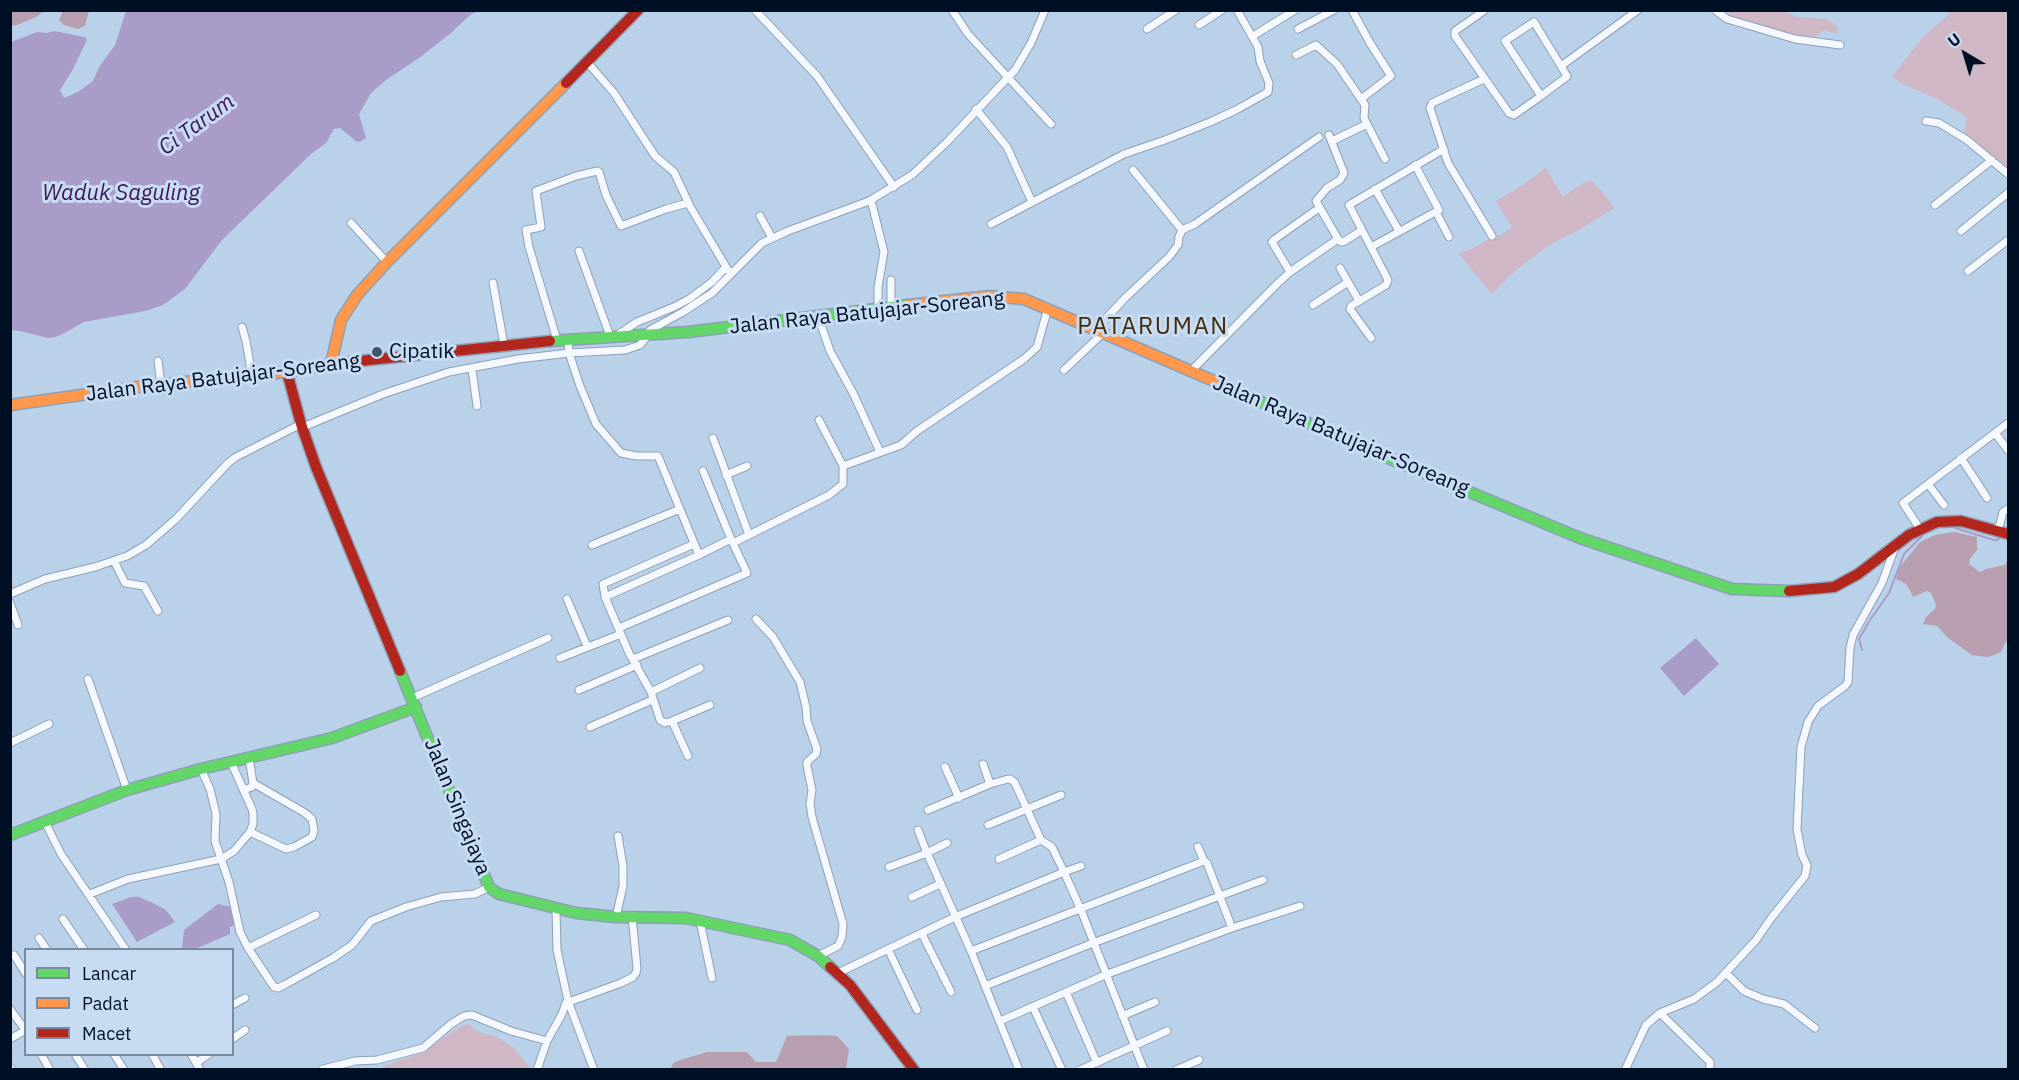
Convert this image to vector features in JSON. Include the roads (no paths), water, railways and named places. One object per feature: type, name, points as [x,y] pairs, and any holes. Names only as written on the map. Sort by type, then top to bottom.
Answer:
[{"type":"main road","points":[[331,364],[337,334],[346,311],[357,295],[387,262],[465,187],[638,10]]},
{"type":"main road","name":"Jalan Raya Batujajar-Soreang","points":[[10,405],[161,385],[286,372],[331,364],[504,345],[566,345],[616,336],[722,328],[990,296],[1020,298],[1048,308],[1374,453],[1580,538],[1732,590],[1798,591],[1834,587],[1858,574],[1896,544],[1920,529],[1937,522],[1954,521],[2008,534]]},
{"type":"main road","name":"Jalan Singajaya","points":[[286,372],[302,425],[327,493],[489,887],[508,897],[556,909],[616,917],[686,918],[789,940],[818,956],[838,973],[861,998],[914,1070]]},
{"type":"main road","points":[[10,835],[128,790],[201,769],[355,731],[414,703]]},
{"type":"street","points":[[755,10],[817,76],[894,187]]},
{"type":"street","points":[[952,10],[968,34],[1051,124]]},
{"type":"street","points":[[579,251],[616,336],[637,322],[674,307],[772,238],[871,200],[912,175],[1008,78],[1031,43],[1045,10]]},
{"type":"street","points":[[1147,29],[1176,10]]},
{"type":"street","points":[[1199,25],[1222,10]]},
{"type":"street","points":[[991,224],[1124,154],[1210,122],[1268,92],[1269,83],[1260,62],[1258,46],[1237,10]]},
{"type":"street","points":[[1253,36],[1295,10]]},
{"type":"street","points":[[1298,29],[1334,10]]},
{"type":"street","points":[[1352,10],[1391,76],[1361,99]]},
{"type":"street","points":[[1485,10],[1454,34],[1484,79],[1511,115],[1514,115],[1541,96],[1565,78],[1566,73],[1534,22],[1505,41],[1541,96]]},
{"type":"street","points":[[1561,66],[1638,10]]},
{"type":"street","points":[[1715,10],[1727,19],[1795,39],[1840,45]]},
{"type":"street","points":[[1296,56],[1316,45],[1337,64],[1365,105],[1364,115],[1367,124],[1385,159]]},
{"type":"street","points":[[587,62],[614,93],[656,156],[674,172],[706,236],[729,270]]},
{"type":"street","points":[[1484,79],[1431,105],[1430,108],[1448,163],[1492,236]]},
{"type":"street","points":[[976,109],[1007,147],[1032,202]]},
{"type":"street","points":[[1926,120],[1939,123],[1968,140],[2008,174]]},
{"type":"street","points":[[1362,230],[1341,242],[1316,201],[1327,188],[1340,180],[1344,173],[1330,138],[1367,124]]},
{"type":"street","points":[[1064,370],[1099,332],[1126,297],[1169,257],[1178,245],[1182,231],[1319,137]]},
{"type":"street","points":[[1371,338],[1350,309],[1388,284],[1388,280],[1349,204],[1444,149]]},
{"type":"street","points":[[1935,205],[1992,160]]},
{"type":"street","points":[[1371,247],[1439,210],[1415,165]]},
{"type":"street","points":[[1133,170],[1182,231]]},
{"type":"street","points":[[689,204],[685,203],[666,209],[621,226],[597,171],[536,191],[541,227],[526,230],[529,247],[580,387],[596,424],[621,453],[658,456],[699,555]]},
{"type":"street","points":[[1376,189],[1400,231]]},
{"type":"street","points":[[1961,231],[2008,193]]},
{"type":"street","points":[[871,200],[884,252],[878,287],[878,309]]},
{"type":"street","points":[[1290,272],[1272,242],[1319,208]]},
{"type":"street","points":[[1436,212],[1449,237]]},
{"type":"street","points":[[760,216],[772,238]]},
{"type":"street","points":[[351,223],[387,262]]},
{"type":"street","points":[[1191,370],[1290,272],[1338,239]]},
{"type":"street","points":[[1968,271],[2008,240]]},
{"type":"street","points":[[1340,268],[1359,301]]},
{"type":"street","points":[[10,594],[45,579],[116,564],[155,539],[236,457],[302,425],[449,372],[518,359],[566,345],[633,348],[640,345],[642,335],[697,304],[729,270]]},
{"type":"street","points":[[891,280],[891,307]]},
{"type":"street","points":[[1313,305],[1348,282]]},
{"type":"street","points":[[493,283],[504,345]]},
{"type":"street","points":[[843,466],[905,442],[917,431],[1024,359],[1037,347],[1048,308]]},
{"type":"street","points":[[818,316],[834,359],[853,393],[880,452]]},
{"type":"street","points":[[242,327],[252,376]]},
{"type":"street","points":[[159,361],[161,385]]},
{"type":"street","points":[[472,369],[477,406]]},
{"type":"street","points":[[605,597],[749,535],[837,490],[843,484],[843,466],[819,420]]},
{"type":"street","points":[[1920,529],[1903,503],[2008,423]]},
{"type":"street","points":[[1995,433],[2008,450]]},
{"type":"street","points":[[714,438],[749,535]]},
{"type":"street","points":[[1961,458],[1987,498]]},
{"type":"street","points":[[726,475],[747,466]]},
{"type":"street","points":[[560,658],[747,573],[703,471]]},
{"type":"street","points":[[1928,484],[1944,505]]},
{"type":"street","points":[[592,545],[680,509]]},
{"type":"street","points":[[1995,531],[2000,524],[2002,512],[2008,509]]},
{"type":"street","points":[[694,544],[603,584],[605,597],[629,653],[652,696],[660,720],[665,723],[672,722],[710,705]]},
{"type":"street","points":[[1625,1070],[1645,1027],[1660,1013],[1694,999],[1726,973],[1756,940],[1807,873],[1797,829],[1801,747],[1808,722],[1818,705],[1848,682],[1853,635],[1882,583],[1896,544]]},
{"type":"street","points":[[116,564],[125,583],[144,586],[158,611]]},
{"type":"street","points":[[567,599],[587,646]]},
{"type":"street","points":[[10,603],[18,625]]},
{"type":"street","points":[[756,619],[773,637],[800,682],[807,721],[817,749],[816,754],[807,762],[812,790],[810,804],[843,924],[838,946],[818,956]]},
{"type":"street","points":[[579,690],[728,620]]},
{"type":"street","points":[[414,703],[548,638]]},
{"type":"street","points":[[590,727],[652,696],[700,668]]},
{"type":"street","points":[[88,679],[128,790]]},
{"type":"street","points":[[672,722],[688,756]]},
{"type":"street","points":[[10,743],[49,724]]},
{"type":"street","points":[[243,790],[252,787],[253,783],[249,758]]},
{"type":"street","points":[[90,894],[128,879],[221,859],[234,851],[250,832],[253,824],[252,809],[231,762]]},
{"type":"street","points":[[983,764],[990,784]]},
{"type":"street","points":[[945,767],[958,798]]},
{"type":"street","points":[[201,769],[210,789],[216,814],[214,841],[229,882],[240,932],[274,987],[278,988],[333,958],[352,945],[371,921],[406,907],[441,897],[475,894],[489,887]]},
{"type":"street","points":[[928,810],[1004,779],[1015,783],[1041,840],[1053,847],[1081,910],[1144,1070]]},
{"type":"street","points":[[250,832],[286,849],[312,837],[314,831],[312,819],[305,813],[253,783]]},
{"type":"street","points":[[988,825],[1061,795]]},
{"type":"street","points":[[45,822],[61,854],[125,948]]},
{"type":"street","points":[[918,830],[971,951],[1019,1070]]},
{"type":"street","points":[[616,917],[623,886],[618,836]]},
{"type":"street","points":[[999,859],[1041,840]]},
{"type":"street","points":[[889,867],[947,843]]},
{"type":"street","points":[[1198,847],[1207,863],[1232,928]]},
{"type":"street","points":[[971,951],[1204,861]]},
{"type":"street","points":[[838,973],[955,917],[1082,866]]},
{"type":"street","points":[[985,986],[1263,880]]},
{"type":"street","points":[[912,897],[940,884]]},
{"type":"street","points":[[1000,1021],[1106,975],[1232,928],[1300,906]]},
{"type":"street","points":[[556,909],[557,950],[568,1001],[594,1070]]},
{"type":"street","points":[[248,948],[316,915]]},
{"type":"street","points":[[537,1070],[547,1041],[568,1001],[633,977],[637,968],[632,916]]},
{"type":"street","points":[[63,919],[83,948]]},
{"type":"street","points":[[700,921],[712,978]]},
{"type":"street","points":[[922,934],[951,992]]},
{"type":"street","points":[[39,938],[46,948]]},
{"type":"street","points":[[888,950],[917,1010]]},
{"type":"street","points":[[14,955],[24,971]]},
{"type":"street","points":[[1726,973],[1744,991],[1784,1004],[1815,1028]]},
{"type":"street","points":[[1066,993],[1097,1063]]},
{"type":"street","points":[[234,1004],[245,998]]},
{"type":"street","points":[[1122,1016],[1155,1002]]},
{"type":"street","points":[[1033,1006],[1062,1070]]},
{"type":"street","points":[[10,1009],[24,1030]]},
{"type":"street","points":[[1660,1013],[1710,1062],[1710,1070]]},
{"type":"street","points":[[323,1069],[377,1060],[423,1048],[457,1020],[472,1015],[512,1031],[547,1041]]},
{"type":"street","points":[[234,1038],[245,1030]]},
{"type":"street","points":[[1080,1070],[1167,1031]]},
{"type":"street","points":[[10,1039],[24,1032]]},
{"type":"street","points":[[41,1056],[50,1070]]},
{"type":"street","points":[[76,1056],[85,1070]]},
{"type":"street","points":[[115,1056],[124,1070]]},
{"type":"street","points":[[153,1056],[161,1070]]},
{"type":"street","points":[[372,1070],[377,1060]]},
{"type":"street","points":[[1176,1070],[1199,1060]]},
{"type":"water","name":"Waduk Saguling","points":[[126,10],[478,11],[371,93],[359,114],[366,138],[357,142],[340,128],[334,129],[326,143],[311,154],[222,240],[185,289],[163,305],[145,311],[84,322],[55,337],[48,338],[11,330],[11,42],[37,32],[54,31],[85,37],[87,40],[60,90],[64,98],[78,92],[93,81],[99,67],[115,45]]},
{"type":"water","points":[[1696,638],[1719,664],[1684,696],[1660,668]]},
{"type":"water","points":[[131,897],[139,897],[166,910],[175,922],[137,942],[112,904]]},
{"type":"water","points":[[218,904],[232,907],[236,924],[230,927],[230,934],[197,948],[182,948],[184,930]]},
{"type":"waterway","points":[[1955,528],[1994,540],[1998,540],[1999,537]]},
{"type":"waterway","points":[[1862,650],[1859,639],[1889,593],[1904,554],[1922,536]]},
{"type":"place","name":"Cipatik","points":[[377,352]]},
{"type":"district","name":"PATARUMAN","points":[[1153,327]]},
{"type":"water label","name":"Ci Tarum","points":[[197,125]]}]
